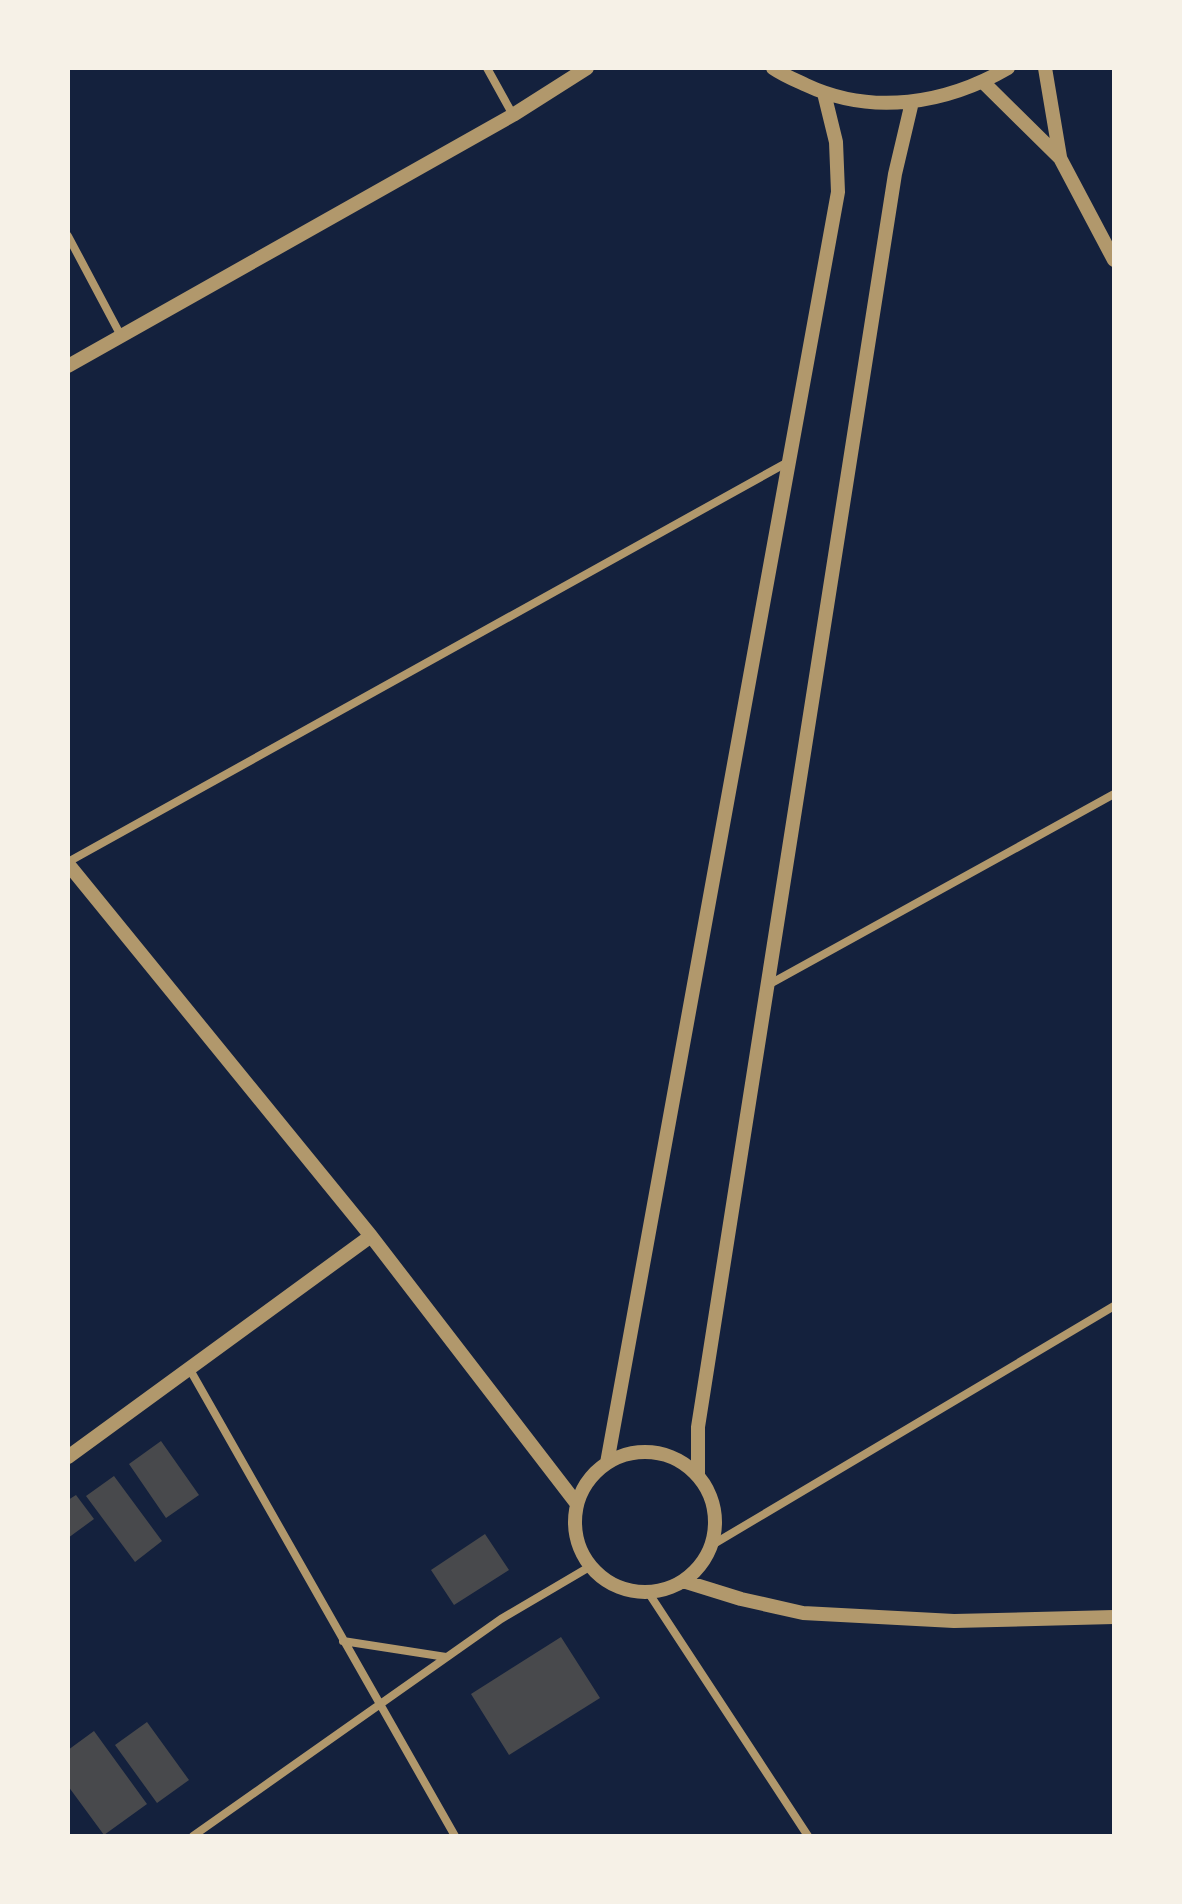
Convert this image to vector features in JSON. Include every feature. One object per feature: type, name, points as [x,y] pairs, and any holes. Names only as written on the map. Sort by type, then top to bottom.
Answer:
[{"type":"street","points":[[487,68],[513,115]]},
{"type":"street","points":[[68,366],[513,115],[587,68]]},
{"type":"street","points":[[773,68],[824,93],[874,104],[925,101],[983,82],[1008,68]]},
{"type":"street","points":[[1045,68],[1060,158]]},
{"type":"street","points":[[983,82],[1060,158],[1114,260]]},
{"type":"street","points":[[607,1463],[838,192],[836,142],[824,93]]},
{"type":"street","points":[[698,1474],[698,1427],[895,174],[912,102]]},
{"type":"street","points":[[68,236],[120,334]]},
{"type":"street","points":[[577,1504],[371,1236],[68,863],[789,461]]},
{"type":"street","points":[[767,985],[1114,794]]},
{"type":"street","points":[[68,1457],[371,1236]]},
{"type":"street","points":[[712,1545],[1114,1306]]},
{"type":"street","points":[[189,1368],[455,1836]]},
{"type":"street","points":[[655,1452],[678,1459],[698,1474],[709,1490],[715,1508],[716,1527],[712,1545],[700,1565],[683,1581],[648,1592],[632,1591],[602,1577],[591,1566],[577,1537],[577,1504],[588,1481],[607,1463],[630,1453],[655,1452]]},
{"type":"street","points":[[193,1836],[501,1619],[591,1566]]},
{"type":"street","points":[[683,1581],[741,1599],[803,1613],[954,1621],[1114,1617]]},
{"type":"street","points":[[648,1592],[808,1836]]},
{"type":"street","points":[[343,1641],[446,1657]]},
{"type":"building","points":[[161,1441],[199,1495],[166,1518],[129,1464]]},
{"type":"building","points":[[114,1476],[162,1541],[135,1562],[86,1496]]},
{"type":"building","points":[[76,1495],[94,1519],[68,1538],[68,1500]]},
{"type":"building","points":[[485,1534],[509,1570],[454,1605],[431,1570]]},
{"type":"building","points":[[561,1637],[600,1698],[509,1755],[471,1694]]},
{"type":"building","points":[[147,1722],[189,1780],[157,1803],[115,1745]]},
{"type":"building","points":[[94,1731],[147,1804],[104,1835],[68,1786],[68,1750]]}]
